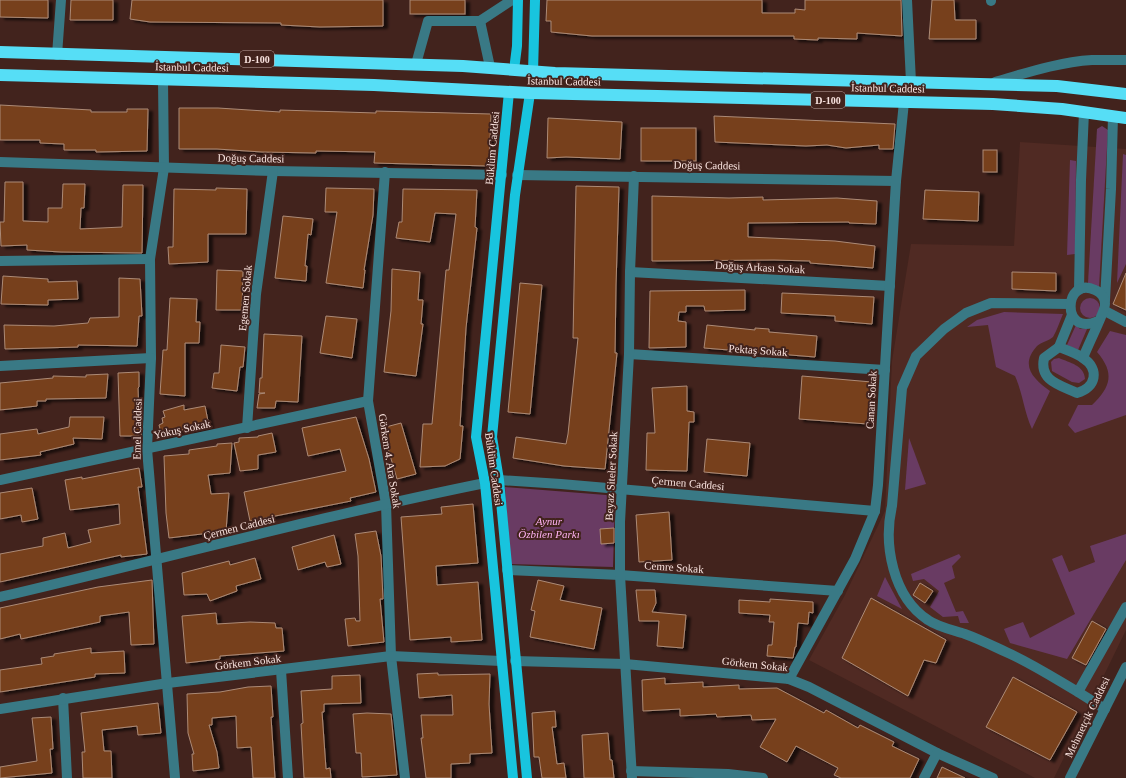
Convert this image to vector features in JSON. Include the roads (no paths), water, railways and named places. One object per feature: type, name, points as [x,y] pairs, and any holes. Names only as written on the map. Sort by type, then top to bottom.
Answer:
[{"type":"highway","name":"İstanbul Caddesi","points":[[0,52],[416,64],[490,67],[533,72],[1057,86],[1126,94]]},
{"type":"highway","points":[[509,92],[514,70]]},
{"type":"highway","points":[[530,93],[533,72]]},
{"type":"highway","name":"İstanbul Caddesi","points":[[0,75],[374,85],[530,93],[993,104],[1084,112],[1126,118]]},
{"type":"main road","points":[[514,70],[517,46],[518,0]]},
{"type":"main road","points":[[533,72],[535,0]]},
{"type":"main road","name":"Büklüm Caddesi","points":[[509,92],[476,437],[485,483],[513,778]]},
{"type":"main road","name":"Büklüm Caddesi","points":[[527,778],[499,480],[492,437],[517,175],[530,93]]},
{"type":"main road","points":[[502,175],[517,175]]},
{"type":"main road","points":[[485,483],[499,480]]},
{"type":"main road","points":[[501,661],[515,661]]},
{"type":"street","points":[[57,54],[60,0]]},
{"type":"street","points":[[416,64],[428,21],[480,21],[512,0]]},
{"type":"street","points":[[907,0],[912,82]]},
{"type":"street","points":[[480,21],[490,67]]},
{"type":"street","points":[[987,84],[1062,64],[1091,60],[1126,60]]},
{"type":"street","name":"Emel Caddesi","points":[[163,80],[164,168],[150,259],[151,358],[147,449],[155,561],[168,683],[175,778]]},
{"type":"street","name":"Canan Sokak","points":[[789,679],[858,552],[875,511],[878,486],[896,181],[904,102]]},
{"type":"street","points":[[1080,290],[1080,187],[1084,112]]},
{"type":"street","points":[[1082,358],[1098,321],[1105,311],[1111,189],[1112,116]]},
{"type":"street","name":"Doğuş Caddesi","points":[[0,162],[273,171],[502,175]]},
{"type":"street","name":"Egemen Sokak","points":[[247,428],[256,294],[273,171]]},
{"type":"street","name":"Görkem 4. Ara Sokak","points":[[385,172],[368,401],[386,504],[391,656],[405,778]]},
{"type":"street","name":"Doğuş Caddesi","points":[[517,175],[896,181]]},
{"type":"street","name":"Beyaz Siteler Sokak","points":[[632,775],[620,575],[622,490],[629,354],[630,272],[634,176]]},
{"type":"street","points":[[0,261],[150,259]]},
{"type":"street","name":"Doğuş Arkası Sokak","points":[[630,272],[890,286]]},
{"type":"street","points":[[1059,347],[1082,358],[1089,364],[1094,375],[1092,384],[1086,391],[1077,393],[1051,381],[1044,374],[1042,367],[1044,358],[1059,347],[1072,315],[1070,304],[1071,298],[1080,290],[1091,288],[1102,294],[1105,300]]},
{"type":"street","points":[[1070,304],[991,303],[966,313],[944,329],[916,356],[902,388],[892,506],[889,518],[889,552],[901,589],[913,608],[929,622],[971,637],[1011,654],[1105,709]]},
{"type":"street","points":[[1105,311],[1126,322]]},
{"type":"street","points":[[1072,315],[1081,323],[1087,324],[1098,321]]},
{"type":"street","name":"Pektaş Sokak","points":[[629,354],[885,370]]},
{"type":"street","points":[[0,366],[151,358]]},
{"type":"street","name":"Yokuş Sokak","points":[[0,480],[368,401]]},
{"type":"street","name":"Çermen Caddesi","points":[[499,480],[875,511]]},
{"type":"street","name":"Çermen Caddesi","points":[[0,597],[155,561],[298,524],[485,483]]},
{"type":"street","name":"Cemre Sokak","points":[[507,570],[620,575],[838,591]]},
{"type":"street","points":[[1078,692],[1126,607]]},
{"type":"street","name":"Görkem Sokak","points":[[0,709],[63,698],[168,683],[391,656],[501,661]]},
{"type":"street","name":"Görkem Sokak","points":[[515,661],[625,664],[789,679],[809,687],[937,753],[993,778]]},
{"type":"street","name":"Mehmetçik Caddesi","points":[[1070,778],[1126,667]]},
{"type":"street","points":[[281,670],[288,778]]},
{"type":"street","points":[[63,698],[67,778]]},
{"type":"street","points":[[924,778],[937,753]]},
{"type":"street","points":[[632,775],[728,774],[763,778]]},
{"type":"park label","name":"Aynur Özbilen Parkı","points":[[549,527]]}]
